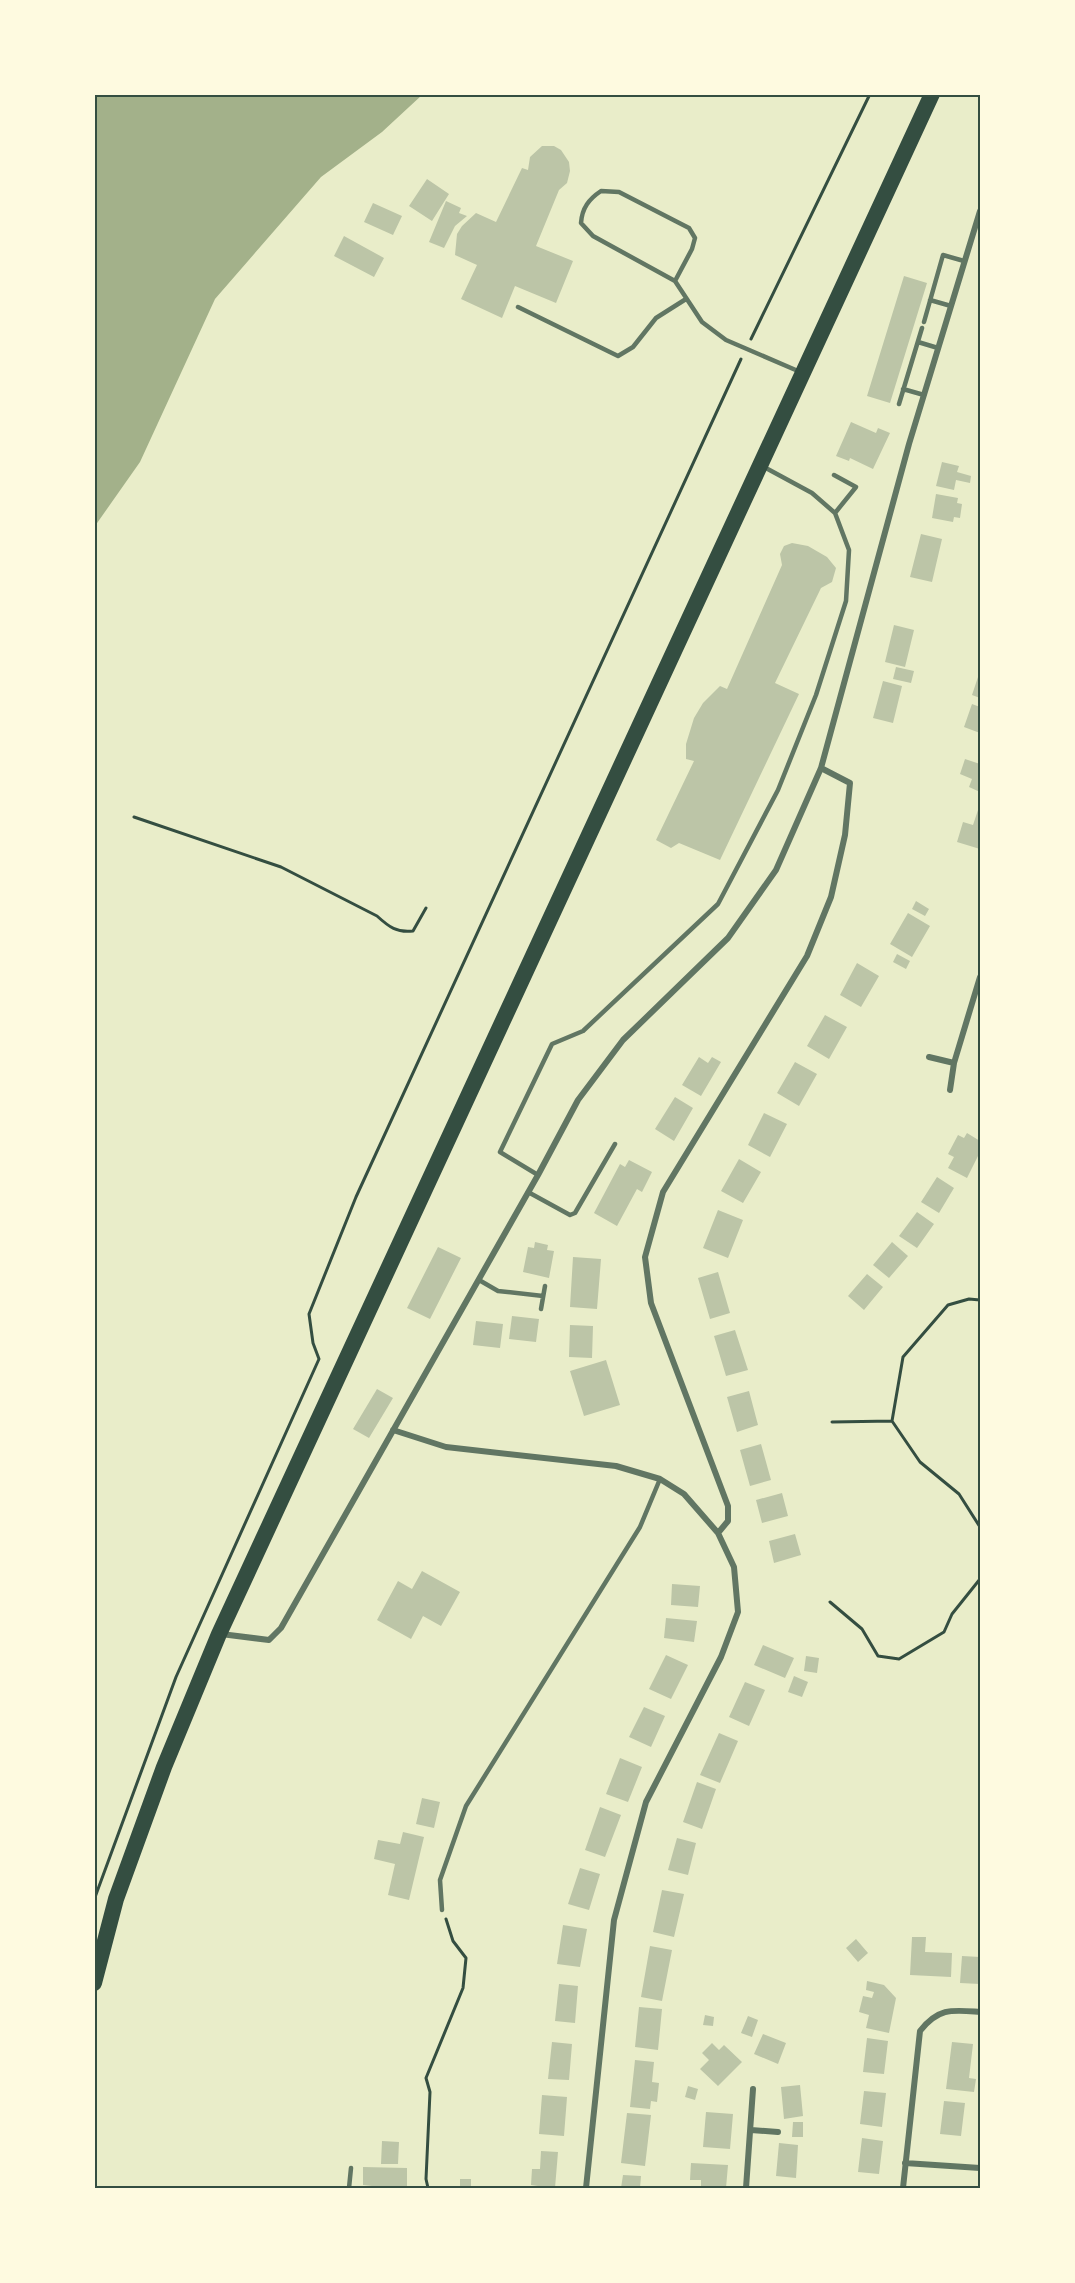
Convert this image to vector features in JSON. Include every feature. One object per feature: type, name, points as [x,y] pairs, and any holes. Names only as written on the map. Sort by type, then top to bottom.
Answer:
[{"type":"highway","points":[[94,1983],[116,1899],[164,1767],[219,1634],[932,94]]},
{"type":"street","points":[[219,1634],[269,1640],[281,1628],[479,1280],[578,1100],[623,1040],[728,938],[776,870],[821,768],[924,395],[981,211]]},
{"type":"street","points":[[718,1533],[728,1521],[728,1506],[651,1303],[645,1257],[663,1192],[807,956],[831,897],[845,835],[850,783],[821,768]]},
{"type":"street","points":[[950,1090],[954,1064],[981,977]]},
{"type":"street","points":[[929,1057],[954,1064]]},
{"type":"street","points":[[393,1430],[446,1447],[616,1466],[660,1479],[684,1494],[718,1533],[734,1567],[738,1612],[721,1657],[646,1802],[614,1920],[586,2188]]},
{"type":"street","points":[[903,2188],[920,2031],[931,2017],[950,2010],[981,2012]]},
{"type":"street","points":[[746,2188],[753,2089]]},
{"type":"street","points":[[751,2130],[778,2132]]},
{"type":"street","points":[[905,2163],[981,2168]]},
{"type":"lane","points":[[675,281],[692,249],[695,238],[689,228],[619,192],[601,190],[591,198],[582,212],[581,223],[593,236],[675,281],[702,322],[726,340],[803,373]]},
{"type":"lane","points":[[924,322],[944,255],[964,261]]},
{"type":"lane","points":[[518,307],[618,356],[633,348],[656,318],[686,298]]},
{"type":"lane","points":[[930,300],[951,306]]},
{"type":"lane","points":[[899,404],[922,328]]},
{"type":"lane","points":[[918,342],[938,348]]},
{"type":"lane","points":[[903,389],[924,395]]},
{"type":"lane","points":[[538,1175],[500,1152],[552,1044],[584,1031],[718,904],[778,790],[816,695],[846,601],[849,550],[835,513],[812,493],[759,465]]},
{"type":"lane","points":[[834,475],[856,487],[835,513]]},
{"type":"lane","points":[[528,1192],[570,1215],[575,1213],[615,1144]]},
{"type":"lane","points":[[479,1280],[498,1291],[543,1296]]},
{"type":"lane","points":[[541,1309],[544,1286]]},
{"type":"lane","points":[[442,1910],[440,1880],[466,1806],[640,1527],[660,1479]]},
{"type":"lane","points":[[349,2188],[351,2168]]},
{"type":"path","points":[[94,1900],[176,1677],[319,1359],[313,1343],[309,1314],[357,1197],[746,349],[870,94]]},
{"type":"path","points":[[134,817],[281,867],[377,916],[388,927],[402,933],[412,931],[426,908]]},
{"type":"path","points":[[981,1300],[969,1299],[948,1305],[903,1357],[892,1421],[920,1462],[959,1494],[981,1527]]},
{"type":"path","points":[[832,1422],[892,1421]]},
{"type":"path","points":[[830,1602],[862,1629],[878,1656],[899,1659],[944,1632],[952,1614],[981,1580]]},
{"type":"path","points":[[429,2188],[426,2179],[429,2092],[426,2078],[463,1988],[466,1958],[453,1941],[442,1910]]},
{"type":"shaded area","points":[[95,94],[422,95],[382,132],[321,177],[215,299],[140,462],[95,526]]},
{"type":"building","points":[[542,146],[554,146],[561,150],[569,162],[570,171],[567,183],[559,190],[536,246],[573,261],[556,303],[515,286],[502,318],[461,299],[477,265],[455,255],[457,234],[476,213],[496,222],[522,168],[528,170],[530,157]]},
{"type":"building","points":[[427,179],[449,194],[432,221],[409,206]]},
{"type":"building","points":[[446,201],[461,208],[459,213],[467,216],[455,226],[444,248],[429,242]]},
{"type":"building","points":[[373,203],[402,216],[393,235],[364,222]]},
{"type":"building","points":[[344,236],[384,258],[374,277],[334,256]]},
{"type":"building","points":[[904,276],[927,283],[890,403],[867,396]]},
{"type":"building","points":[[851,422],[876,433],[878,428],[890,433],[873,469],[850,458],[849,461],[836,456]]},
{"type":"building","points":[[942,462],[959,466],[957,472],[971,476],[970,483],[956,480],[954,490],[936,486]]},
{"type":"building","points":[[936,494],[958,498],[957,503],[962,504],[960,518],[954,517],[953,522],[932,518]]},
{"type":"building","points":[[921,534],[942,539],[932,582],[910,577]]},
{"type":"building","points":[[792,543],[808,546],[827,557],[836,568],[832,582],[821,588],[775,683],[799,694],[720,860],[679,843],[671,848],[656,840],[694,761],[686,759],[686,744],[694,718],[703,703],[720,686],[727,689],[782,565],[780,554],[784,546]]},
{"type":"building","points":[[894,625],[914,630],[905,667],[885,662]]},
{"type":"building","points":[[896,667],[914,671],[911,683],[893,679]]},
{"type":"building","points":[[980,671],[980,698],[972,695]]},
{"type":"building","points":[[883,681],[902,686],[893,723],[873,718]]},
{"type":"building","points":[[972,704],[980,707],[980,733],[964,727]]},
{"type":"building","points":[[965,759],[980,764],[980,792],[969,787],[972,779],[960,774]]},
{"type":"building","points":[[980,804],[980,849],[957,842],[963,822],[973,825]]},
{"type":"building","points":[[916,901],[929,909],[925,916],[912,909]]},
{"type":"building","points":[[908,913],[930,926],[912,957],[890,944]]},
{"type":"building","points":[[897,954],[910,961],[906,969],[893,962]]},
{"type":"building","points":[[857,963],[879,976],[861,1007],[840,995]]},
{"type":"building","points":[[825,1015],[847,1027],[829,1059],[807,1046]]},
{"type":"building","points":[[699,1057],[708,1063],[712,1057],[721,1062],[701,1096],[682,1085]]},
{"type":"building","points":[[795,1062],[817,1074],[799,1106],[777,1093]]},
{"type":"building","points":[[675,1097],[693,1108],[674,1141],[655,1129]]},
{"type":"building","points":[[764,1113],[787,1124],[770,1157],[748,1145]]},
{"type":"building","points":[[967,1133],[980,1141],[980,1152],[967,1178],[948,1168],[954,1157],[948,1154],[958,1135],[964,1138]]},
{"type":"building","points":[[739,1159],[761,1172],[743,1203],[721,1191]]},
{"type":"building","points":[[629,1160],[652,1172],[642,1192],[637,1189],[617,1226],[594,1213],[620,1164],[625,1167]]},
{"type":"building","points":[[937,1177],[954,1188],[939,1213],[921,1202]]},
{"type":"building","points":[[718,1210],[743,1220],[728,1258],[703,1248]]},
{"type":"building","points":[[917,1212],[934,1224],[917,1248],[899,1236]]},
{"type":"building","points":[[535,1242],[548,1245],[547,1250],[554,1251],[549,1278],[523,1272],[528,1247],[534,1248]]},
{"type":"building","points":[[892,1242],[908,1256],[889,1278],[873,1265]]},
{"type":"building","points":[[438,1247],[461,1258],[430,1319],[407,1308]]},
{"type":"building","points":[[573,1257],[601,1259],[597,1309],[570,1307]]},
{"type":"building","points":[[718,1272],[730,1313],[710,1319],[698,1278]]},
{"type":"building","points":[[867,1274],[883,1287],[864,1310],[848,1296]]},
{"type":"building","points":[[512,1316],[539,1319],[536,1342],[509,1339]]},
{"type":"building","points":[[476,1321],[503,1324],[500,1348],[473,1345]]},
{"type":"building","points":[[570,1325],[593,1326],[592,1358],[569,1357]]},
{"type":"building","points":[[735,1330],[748,1370],[726,1376],[714,1336]]},
{"type":"building","points":[[606,1360],[620,1405],[584,1416],[570,1371]]},
{"type":"building","points":[[377,1389],[393,1398],[369,1438],[353,1429]]},
{"type":"building","points":[[749,1391],[758,1425],[737,1432],[727,1397]]},
{"type":"building","points":[[761,1444],[771,1480],[750,1486],[740,1450]]},
{"type":"building","points":[[782,1493],[788,1516],[762,1523],[756,1500]]},
{"type":"building","points":[[795,1534],[801,1555],[774,1563],[769,1541]]},
{"type":"building","points":[[422,1571],[460,1592],[441,1626],[423,1616],[411,1639],[377,1620],[398,1581],[412,1589]]},
{"type":"building","points":[[672,1584],[700,1586],[698,1607],[671,1605]]},
{"type":"building","points":[[666,1618],[697,1621],[694,1642],[664,1638]]},
{"type":"building","points":[[763,1645],[794,1658],[785,1678],[754,1665]]},
{"type":"building","points":[[666,1655],[688,1665],[671,1699],[649,1689]]},
{"type":"building","points":[[806,1656],[819,1658],[817,1673],[804,1671]]},
{"type":"building","points":[[794,1676],[808,1682],[802,1697],[788,1692]]},
{"type":"building","points":[[745,1682],[765,1690],[749,1726],[729,1717]]},
{"type":"building","points":[[644,1707],[665,1716],[651,1747],[629,1737]]},
{"type":"building","points":[[719,1733],[738,1741],[720,1783],[700,1775]]},
{"type":"building","points":[[620,1758],[642,1767],[628,1802],[606,1794]]},
{"type":"building","points":[[697,1782],[716,1789],[702,1829],[683,1822]]},
{"type":"building","points":[[422,1798],[440,1802],[434,1828],[416,1824]]},
{"type":"building","points":[[600,1807],[621,1815],[605,1857],[585,1850]]},
{"type":"building","points":[[403,1832],[424,1837],[409,1900],[388,1895],[395,1864],[374,1859],[378,1840],[400,1844]]},
{"type":"building","points":[[677,1838],[696,1843],[688,1875],[668,1870]]},
{"type":"building","points":[[580,1868],[600,1874],[589,1910],[568,1904]]},
{"type":"building","points":[[662,1890],[684,1894],[674,1937],[653,1932]]},
{"type":"building","points":[[563,1925],[587,1929],[580,1967],[557,1964]]},
{"type":"building","points":[[912,1937],[926,1937],[925,1952],[952,1953],[951,1977],[910,1975]]},
{"type":"building","points":[[856,1939],[868,1953],[858,1962],[846,1948]]},
{"type":"building","points":[[650,1946],[672,1950],[662,2001],[641,1997]]},
{"type":"building","points":[[962,1956],[980,1957],[980,1984],[960,1983]]},
{"type":"building","points":[[867,1981],[884,1985],[896,1998],[889,2033],[866,2028],[869,2015],[859,2012],[863,1996],[872,1998],[874,1992],[866,1990]]},
{"type":"building","points":[[559,1984],[578,1986],[575,2023],[555,2021]]},
{"type":"building","points":[[639,2007],[662,2009],[658,2050],[635,2047]]},
{"type":"building","points":[[705,2015],[714,2017],[713,2026],[703,2025]]},
{"type":"building","points":[[748,2016],[758,2020],[752,2037],[741,2033]]},
{"type":"building","points":[[763,2034],[786,2043],[778,2064],[754,2054]]},
{"type":"building","points":[[867,2038],[888,2041],[884,2074],[863,2072]]},
{"type":"building","points":[[552,2042],[572,2044],[569,2080],[548,2079]]},
{"type":"building","points":[[952,2042],[973,2044],[969,2078],[976,2079],[974,2092],[946,2089]]},
{"type":"building","points":[[712,2043],[719,2050],[724,2045],[742,2062],[718,2086],[700,2069],[709,2060],[702,2053]]},
{"type":"building","points":[[635,2060],[654,2062],[652,2082],[659,2083],[657,2102],[651,2101],[650,2109],[630,2107]]},
{"type":"building","points":[[800,2085],[803,2116],[784,2119],[781,2087]]},
{"type":"building","points":[[688,2086],[698,2089],[695,2100],[685,2097]]},
{"type":"building","points":[[864,2091],[886,2093],[882,2127],[860,2124]]},
{"type":"building","points":[[542,2095],[567,2097],[564,2136],[539,2134]]},
{"type":"building","points":[[944,2101],[965,2103],[961,2136],[940,2134]]},
{"type":"building","points":[[706,2112],[733,2114],[730,2149],[703,2147]]},
{"type":"building","points":[[627,2113],[651,2115],[645,2166],[621,2163]]},
{"type":"building","points":[[793,2122],[803,2122],[803,2137],[792,2137]]},
{"type":"building","points":[[862,2138],[883,2141],[879,2174],[858,2172]]},
{"type":"building","points":[[382,2141],[399,2142],[398,2164],[381,2164]]},
{"type":"building","points":[[779,2143],[798,2145],[796,2178],[776,2176]]},
{"type":"building","points":[[541,2151],[558,2152],[555,2188],[538,2188],[538,2186],[531,2185],[532,2169],[540,2169]]},
{"type":"building","points":[[691,2163],[728,2165],[726,2188],[701,2188],[701,2180],[690,2180]]},
{"type":"building","points":[[363,2167],[407,2168],[407,2186],[372,2188],[372,2186],[363,2185]]},
{"type":"building","points":[[623,2175],[641,2176],[640,2188],[621,2188]]},
{"type":"building","points":[[460,2179],[471,2179],[471,2188],[460,2188]]}]
